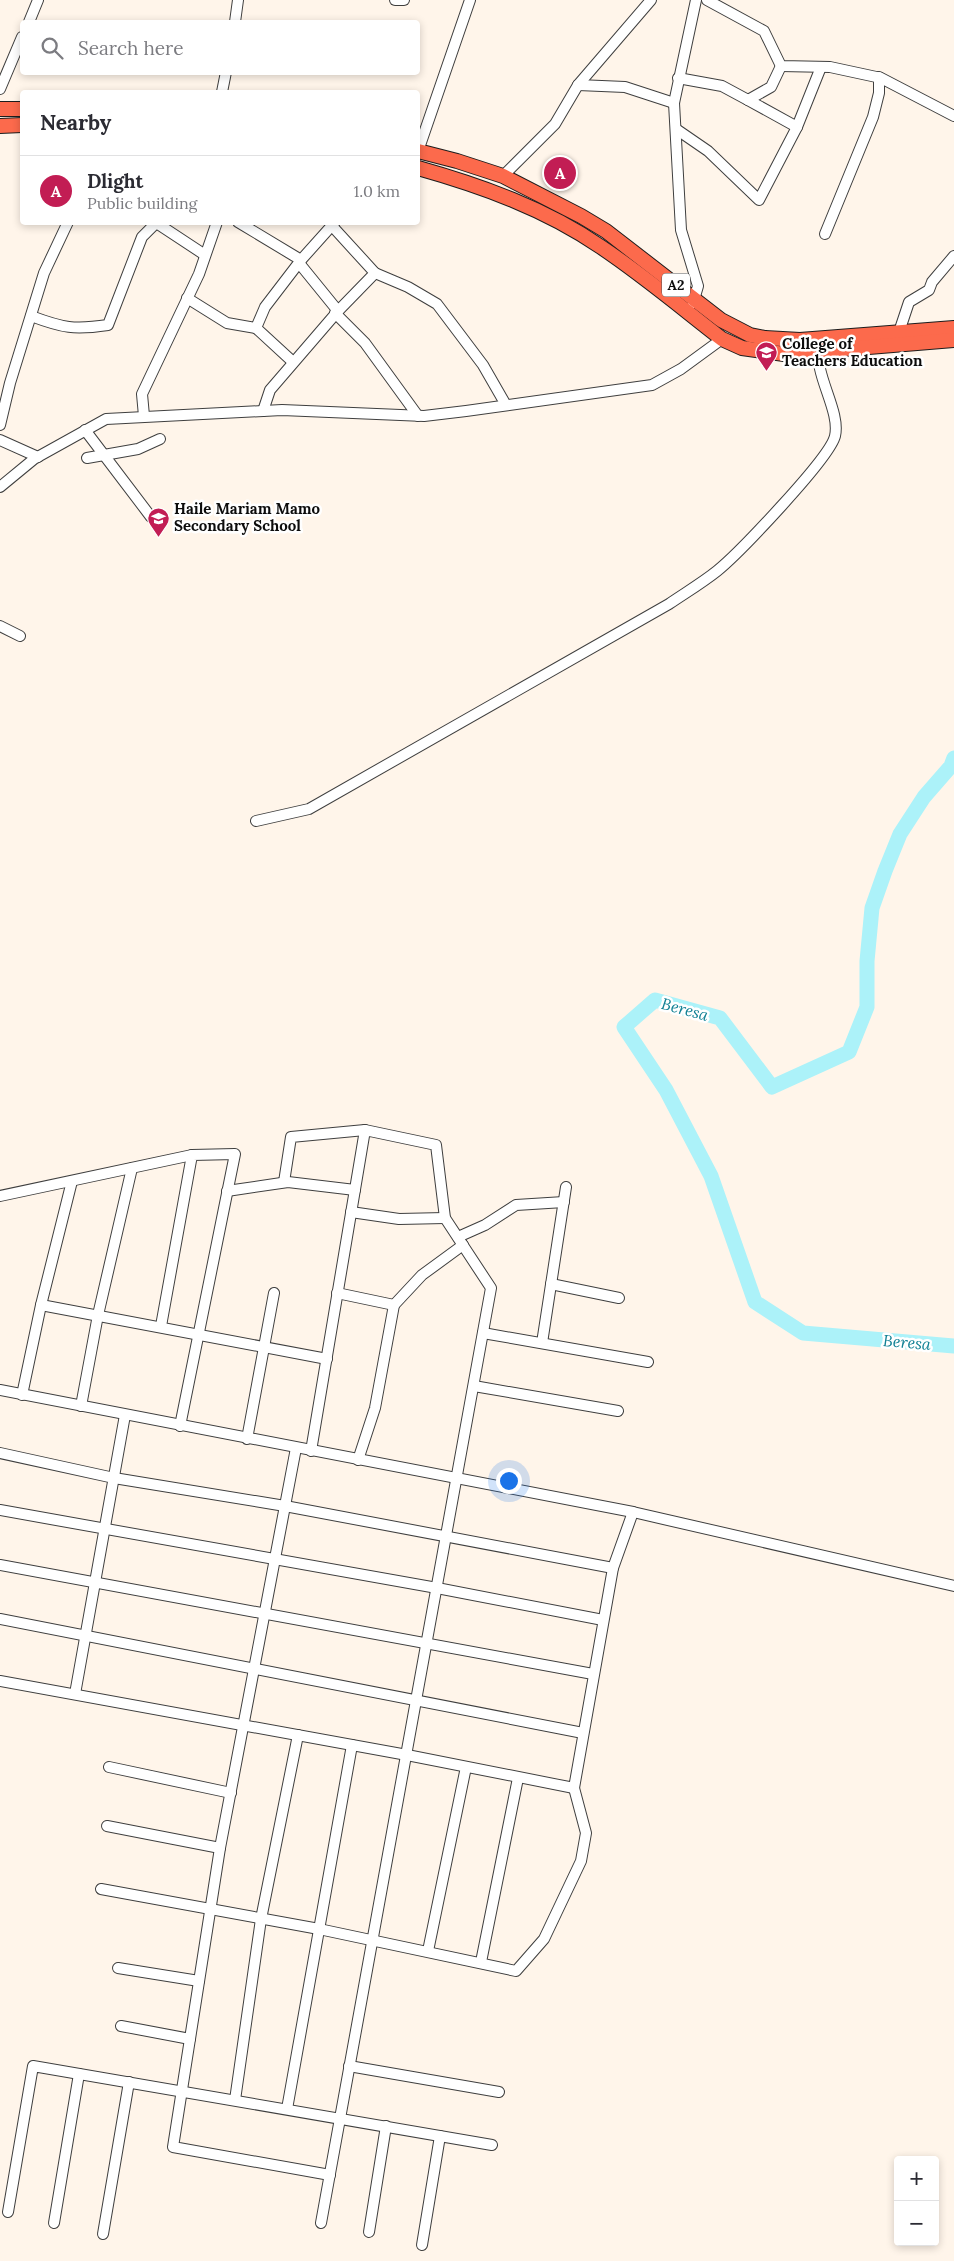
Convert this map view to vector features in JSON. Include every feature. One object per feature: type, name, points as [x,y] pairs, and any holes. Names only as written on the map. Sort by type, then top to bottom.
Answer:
[{"type":"highway","points":[[0,109],[20,109]]},
{"type":"highway","points":[[0,126],[20,125]]},
{"type":"highway","name":"A2","points":[[420,152],[503,176],[553,201],[606,231],[721,320],[750,335],[780,340],[954,328]]},
{"type":"highway","name":"A2","points":[[420,169],[474,184],[541,212],[600,246],[722,339],[742,348],[784,354],[954,340]]},
{"type":"street","points":[[30,20],[38,0]]},
{"type":"street","points":[[235,20],[238,0]]},
{"type":"street","points":[[395,0],[404,0]]},
{"type":"street","points":[[420,145],[470,0]]},
{"type":"street","points":[[503,176],[554,124],[578,85],[651,0]]},
{"type":"street","points":[[686,311],[695,300],[698,286],[695,270],[681,230],[674,103],[696,0]]},
{"type":"street","points":[[707,0],[764,31],[781,66]]},
{"type":"street","points":[[0,89],[20,42]]},
{"type":"street","points":[[748,100],[771,87],[781,66]]},
{"type":"street","points":[[781,66],[830,67],[878,78],[937,105],[954,116]]},
{"type":"street","points":[[676,128],[708,151],[759,200],[796,127],[822,67]]},
{"type":"street","points":[[222,90],[225,75]]},
{"type":"street","points":[[678,78],[722,86],[796,127]]},
{"type":"street","points":[[824,234],[873,117],[879,93],[878,78]]},
{"type":"street","points":[[578,85],[625,87],[674,103]]},
{"type":"street","points":[[0,425],[10,383],[44,273],[67,225]]},
{"type":"street","points":[[31,316],[58,326],[80,329],[108,325],[142,237],[153,225]]},
{"type":"street","points":[[158,225],[205,255]]},
{"type":"street","points":[[144,416],[142,394],[187,298],[215,225]]},
{"type":"street","points":[[243,225],[300,261],[337,312],[365,343],[418,416]]},
{"type":"street","points":[[256,328],[264,307],[300,261],[334,225],[376,273],[408,287],[437,304],[483,365],[506,405]]},
{"type":"street","points":[[899,332],[909,302],[929,290],[932,282],[954,256]]},
{"type":"street","points":[[263,411],[270,390],[337,312],[376,273]]},
{"type":"street","points":[[187,298],[227,323],[256,328],[293,362]]},
{"type":"street","points":[[256,821],[309,809],[669,604],[717,571],[821,461],[835,437],[831,403],[820,366],[818,352],[823,338]]},
{"type":"street","points":[[0,487],[38,457],[106,419],[282,410],[418,416],[506,405],[652,385],[681,369],[722,339]]},
{"type":"street","points":[[85,430],[150,517]]},
{"type":"street","points":[[87,458],[138,450],[160,439]]},
{"type":"street","points":[[0,440],[38,457]]},
{"type":"street","points":[[0,626],[20,636]]},
{"type":"street","points":[[284,1182],[291,1137],[365,1130],[436,1145],[445,1218],[491,1288],[321,2223]]},
{"type":"street","points":[[311,1451],[365,1130]]},
{"type":"street","points":[[0,1196],[192,1155],[235,1154],[180,1426]]},
{"type":"street","points":[[161,1326],[192,1155]]},
{"type":"street","points":[[81,1406],[98,1315],[132,1168]]},
{"type":"street","points":[[22,1395],[41,1305],[72,1181]]},
{"type":"street","points":[[227,1191],[284,1182],[355,1190]]},
{"type":"street","points":[[542,1343],[566,1187]]},
{"type":"street","points":[[358,1460],[375,1408],[394,1305],[422,1275],[460,1241],[516,1205],[564,1202]]},
{"type":"street","points":[[351,1212],[399,1219],[445,1218]]},
{"type":"street","points":[[551,1284],[619,1298]]},
{"type":"street","points":[[247,1439],[274,1293]]},
{"type":"street","points":[[338,1293],[394,1305]]},
{"type":"street","points":[[41,1305],[198,1333],[326,1359]]},
{"type":"street","points":[[483,1333],[648,1362]]},
{"type":"street","points":[[474,1386],[618,1411]]},
{"type":"street","points":[[0,1390],[633,1512],[954,1586]]},
{"type":"street","points":[[75,1694],[125,1415]]},
{"type":"street","points":[[296,1448],[220,1848],[173,2147],[330,2174]]},
{"type":"street","points":[[0,1453],[114,1478],[285,1506],[446,1538],[613,1568]]},
{"type":"street","points":[[0,1510],[437,1588],[603,1620]]},
{"type":"street","points":[[101,1889],[319,1929],[481,1962],[516,1971],[544,1939],[581,1861],[586,1833],[574,1788],[613,1568],[633,1512]]},
{"type":"street","points":[[0,1565],[593,1674]]},
{"type":"street","points":[[0,1619],[583,1733]]},
{"type":"street","points":[[0,1681],[407,1755],[574,1788]]},
{"type":"street","points":[[235,2100],[261,1919],[298,1735]]},
{"type":"street","points":[[287,2109],[352,1745]]},
{"type":"street","points":[[109,1767],[231,1793]]},
{"type":"street","points":[[428,1951],[466,1767]]},
{"type":"street","points":[[481,1962],[518,1778]]},
{"type":"street","points":[[107,1826],[220,1848]]},
{"type":"street","points":[[118,1968],[199,1981]]},
{"type":"street","points":[[121,2026],[190,2039]]},
{"type":"street","points":[[8,2212],[33,2066],[492,2144]]},
{"type":"street","points":[[349,2066],[499,2092]]},
{"type":"street","points":[[54,2223],[79,2074]]},
{"type":"street","points":[[103,2234],[129,2082]]},
{"type":"street","points":[[369,2232],[386,2126]]},
{"type":"street","points":[[422,2246],[440,2136]]},
{"type":"waterway","name":"Beresa","points":[[954,758],[951,766],[924,797],[900,834],[885,871],[872,908],[867,961],[867,1007],[849,1052],[772,1087],[720,1018],[655,1000],[624,1027],[666,1090],[711,1176],[755,1302],[803,1333],[954,1346]]},
{"type":"place","name":"Dlight","points":[[560,173]]},
{"type":"place","name":"College of Teachers Education","points":[[766,372]]},
{"type":"place","name":"Haile Mariam Mamo Secondary School","points":[[158,537]]}]
